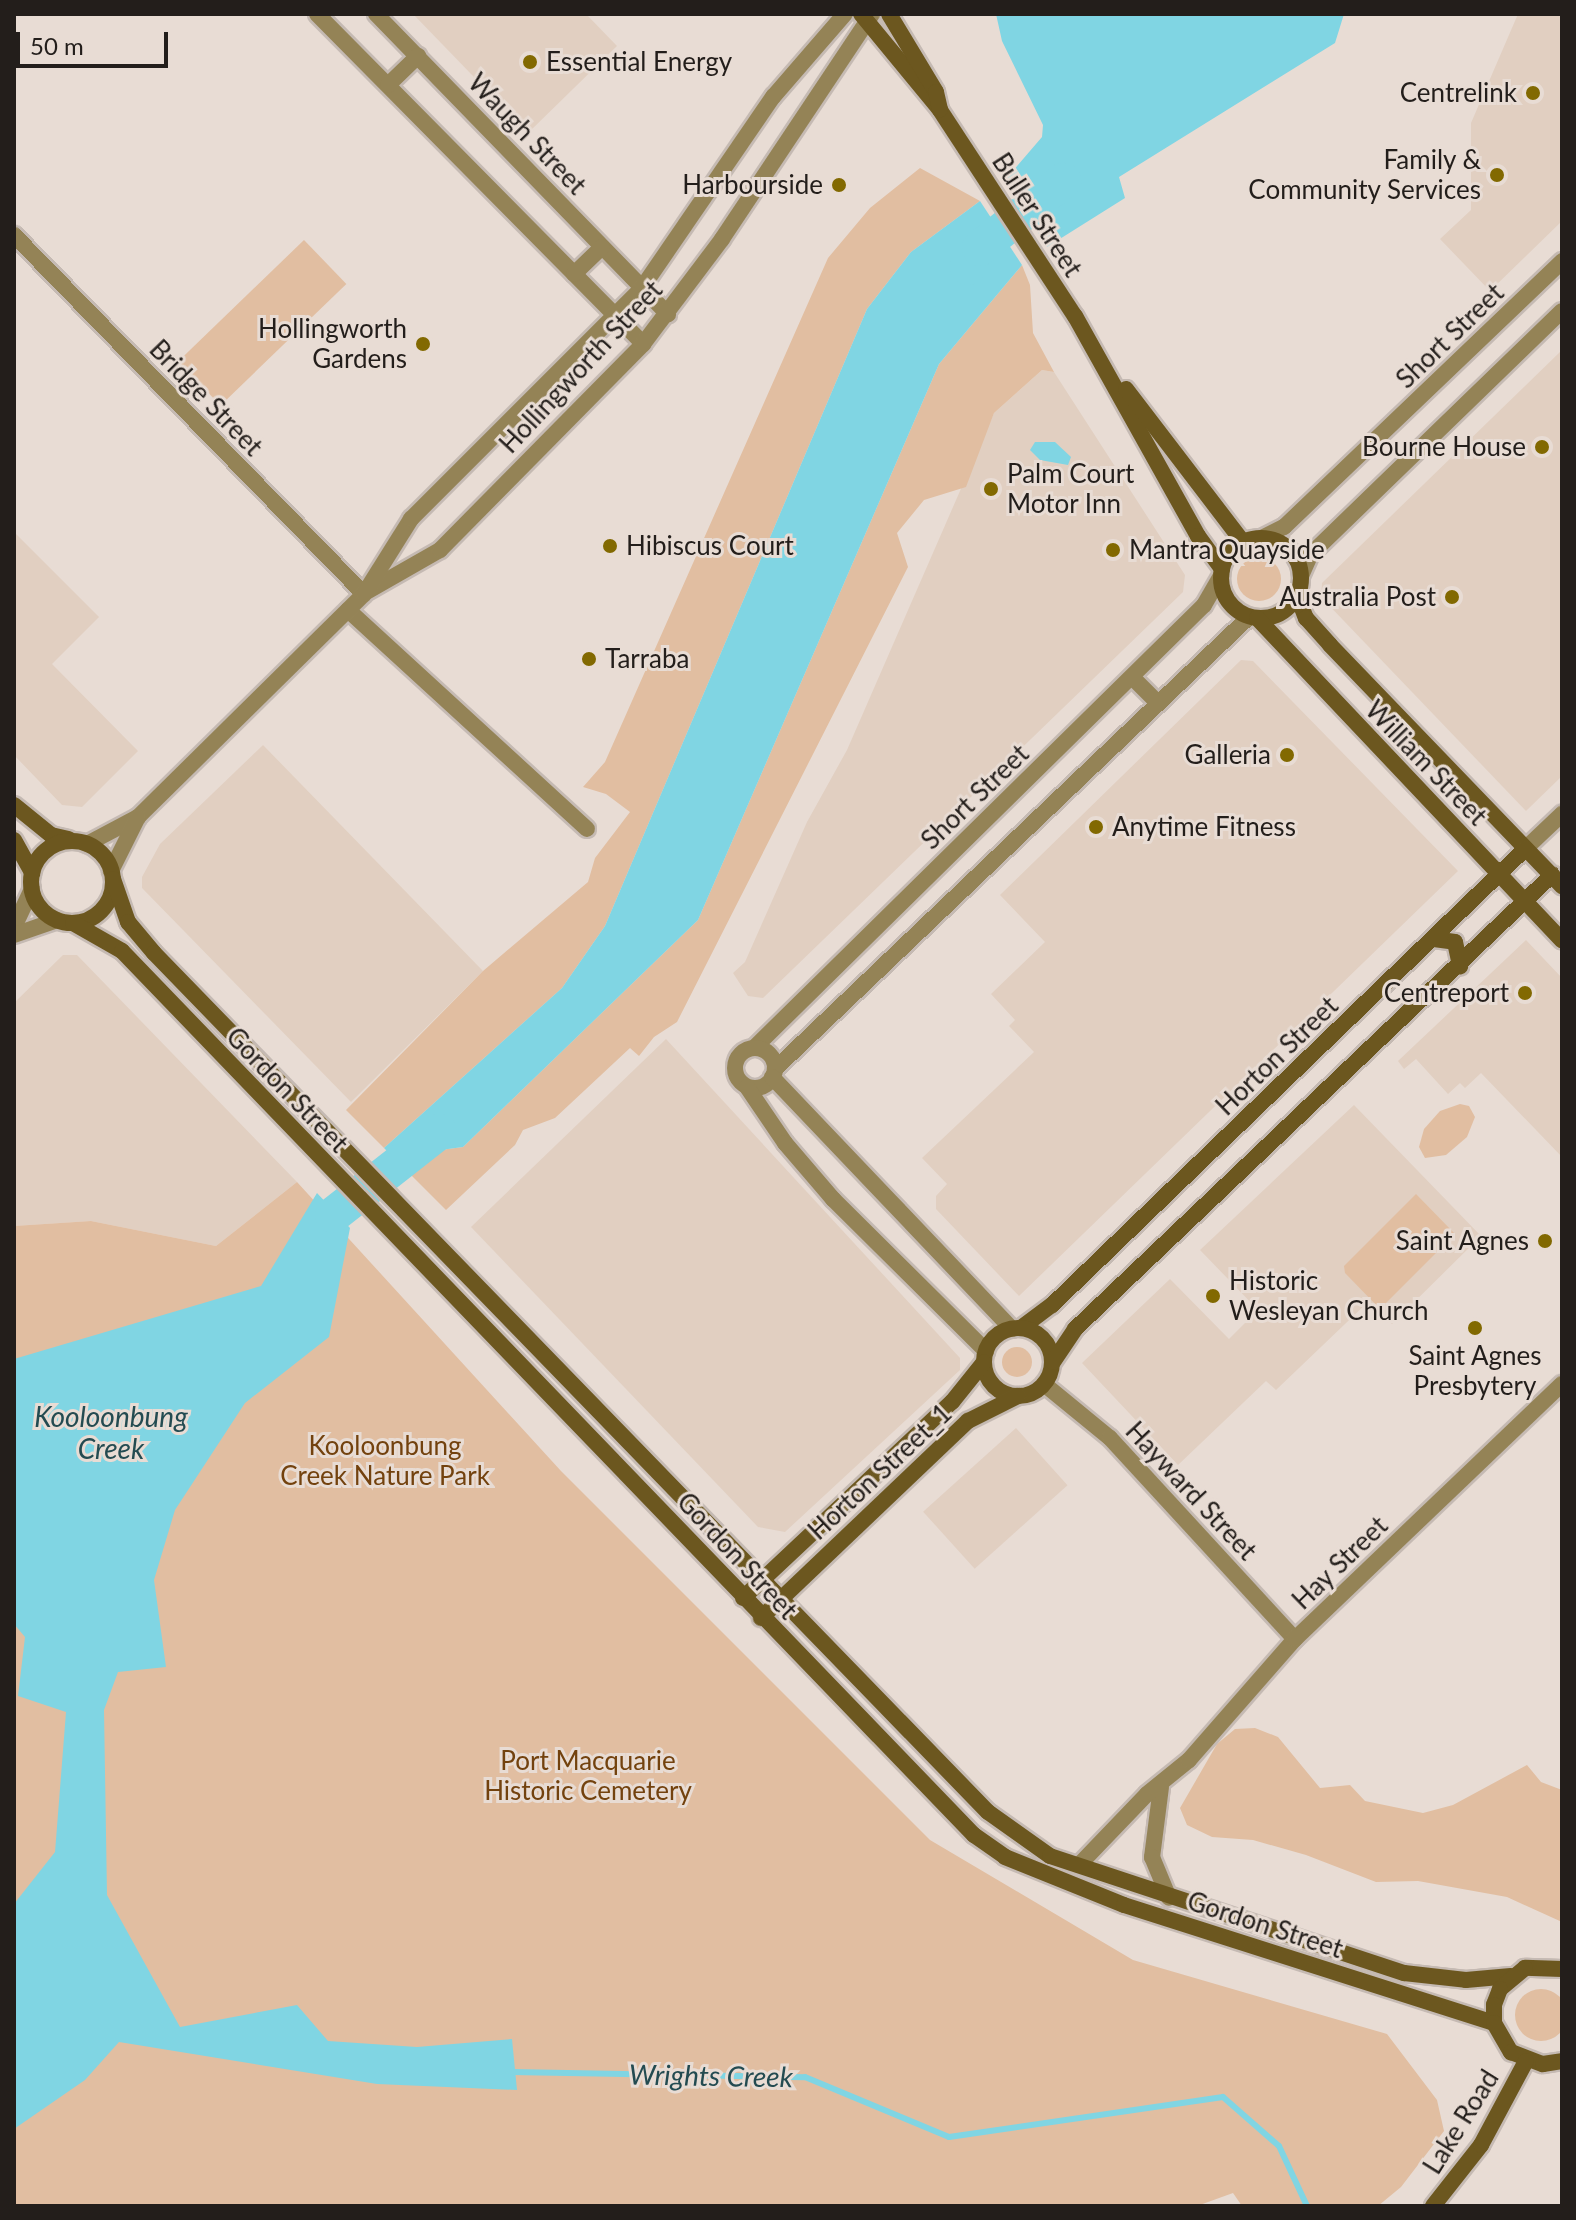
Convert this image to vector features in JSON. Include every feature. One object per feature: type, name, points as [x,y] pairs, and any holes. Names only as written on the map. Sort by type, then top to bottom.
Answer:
[{"type":"street","points":[[317,14],[643,344]]},
{"type":"street","name":"Waugh Street","points":[[376,14],[668,314]]},
{"type":"street","name":"Hollingworth Street","points":[[81,842],[138,817],[364,594],[411,519],[642,288],[773,97],[845,14]]},
{"type":"street","name":"Buller Street","points":[[889,14],[936,92],[940,110]]},
{"type":"street","name":"Hollingworth Street","points":[[364,594],[440,550],[643,344],[668,314],[866,16]]},
{"type":"street","name":"Buller Street","points":[[866,16],[940,110],[1094,347],[1221,572]]},
{"type":"street","points":[[388,85],[418,56]]},
{"type":"street","name":"Bridge Street","points":[[14,235],[364,594]]},
{"type":"street","points":[[574,274],[602,247]]},
{"type":"street","name":"Short Street","points":[[1262,538],[1284,527],[1562,261]]},
{"type":"street","points":[[747,1087],[759,1088],[1157,702],[1253,618],[1274,616],[1297,595],[1311,554],[1562,311]]},
{"type":"street","name":"Buller Street","points":[[1094,347],[1243,542]]},
{"type":"street","points":[[1253,618],[1226,599],[1221,572],[1243,542],[1262,538],[1289,550],[1301,576]]},
{"type":"street","name":"Short Street","points":[[754,1048],[1204,605],[1221,572]]},
{"type":"street","name":"William Street","points":[[1297,595],[1306,618],[1330,645],[1526,848],[1559,876]]},
{"type":"street","points":[[348,610],[587,829]]},
{"type":"street","name":"William Street","points":[[1253,618],[1562,940]]},
{"type":"street","points":[[1132,677],[1157,702]]},
{"type":"street","points":[[14,805],[51,835],[81,842],[102,855],[112,875],[103,909],[14,935]]},
{"type":"street","name":"Horton Street","points":[[1017,1328],[1052,1305],[1562,814]]},
{"type":"street","name":"Hollingworth Street","points":[[112,875],[138,817]]},
{"type":"street","points":[[14,840],[39,905],[65,921]]},
{"type":"street","points":[[14,927],[46,850],[81,842]]},
{"type":"street","name":"Gordon Street","points":[[112,875],[128,922],[149,947],[783,1596],[988,1812],[1050,1856],[1169,1898],[1404,1973],[1466,1980],[1511,1976],[1541,1964],[1562,1969]]},
{"type":"street","points":[[1053,1362],[1041,1337],[1017,1328],[774,1073],[771,1056],[754,1048],[741,1053],[735,1065],[737,1078],[747,1087],[785,1143],[833,1199],[985,1356],[996,1388],[1018,1396],[1044,1384],[1053,1362],[1075,1329],[1525,902],[1559,876]]},
{"type":"street","name":"Gordon Street","points":[[65,921],[122,951],[944,1808],[1005,1857],[1124,1905],[1494,2023]]},
{"type":"street","points":[[1434,939],[1455,942],[1460,966]]},
{"type":"street","points":[[743,1598],[952,1402],[985,1356],[1017,1328]]},
{"type":"street","name":"Hayward Street","points":[[1044,1384],[1110,1438],[1295,1639]]},
{"type":"street","name":"Hay Street","points":[[1079,1865],[1147,1794],[1161,1787],[1295,1639],[1562,1384]]},
{"type":"street","name":"Horton Street_1","points":[[783,1596],[968,1421],[1018,1396]]},
{"type":"street","points":[[761,1618],[783,1596]]},
{"type":"street","points":[[1161,1787],[1152,1857],[1169,1898]]},
{"type":"street","points":[[1511,1976],[1500,1989],[1494,2023],[1511,2052],[1526,2061],[1562,2062]]},
{"type":"street","name":"Lake Road","points":[[1433,2206],[1481,2145],[1526,2061]]},
{"type":"shaded area","name":"Essential Energy","points":[[413,14],[586,14],[617,46],[528,133]]},
{"type":"shaded area","points":[[1518,14],[1562,14],[1562,221],[1490,291],[1440,239],[1471,210],[1471,123]]},
{"type":"shaded area","points":[[1562,350],[1562,776],[1526,811],[1321,597],[1322,583]]},
{"type":"shaded area","points":[[1042,370],[1054,372],[1185,575],[1183,592],[763,998],[748,996],[733,973],[745,962],[807,822],[847,750],[994,413]]},
{"type":"shaded area","points":[[14,532],[99,617],[52,664],[138,751],[82,807],[62,805],[14,755]]},
{"type":"shaded area","points":[[1241,660],[1253,661],[1458,871],[1019,1296],[936,1209],[936,1196],[947,1184],[922,1158],[1034,1052],[1009,1026],[1015,1020],[991,994],[1045,942],[1000,895]]},
{"type":"shaded area","points":[[263,745],[483,971],[351,1102],[142,888],[142,877],[160,844]]},
{"type":"shaded area","points":[[1526,940],[1562,978],[1562,1157],[1481,1073],[1465,1088],[1460,1083],[1448,1094],[1416,1059],[1404,1069],[1398,1061]]},
{"type":"shaded area","points":[[63,955],[77,955],[297,1182],[216,1246],[91,1221],[14,1226],[14,1003]]},
{"type":"shaded area","points":[[666,1039],[960,1358],[960,1370],[785,1532],[758,1527],[471,1227]]},
{"type":"shaded area","points":[[1354,1105],[1481,1236],[1392,1324],[1368,1302],[1276,1390],[1266,1381],[1178,1465],[1082,1363],[1170,1279],[1229,1339],[1258,1310],[1200,1250]]},
{"type":"shaded area","points":[[1016,1428],[1068,1485],[975,1569],[923,1512]]},
{"type":"green space","points":[[920,168],[980,201],[911,252],[867,309],[605,926],[562,988],[384,1148],[346,1110],[483,971],[588,882],[595,858],[630,812],[606,794],[583,787],[605,762],[828,258],[870,208]]},
{"type":"green space","points":[[304,240],[346,284],[220,405],[178,362]]},
{"type":"green space","points":[[1022,265],[1030,285],[1033,333],[1054,372],[1042,370],[994,413],[966,487],[924,500],[897,533],[908,567],[677,1022],[654,1037],[639,1056],[630,1048],[555,1118],[523,1130],[515,1145],[446,1210],[409,1173],[433,1151],[463,1147],[698,920],[939,364]]},
{"type":"green space","points":[[1259,557],[1275,563],[1281,579],[1275,595],[1259,601],[1243,595],[1237,579],[1243,563]]},
{"type":"green space","points":[[1460,1104],[1469,1106],[1475,1117],[1467,1137],[1446,1155],[1425,1158],[1419,1147],[1424,1129],[1440,1111]]},
{"type":"green space","points":[[297,1182],[561,1471],[930,1840],[1133,1960],[1387,2034],[1437,2100],[1444,2131],[1401,2187],[1378,2206],[1242,2206],[1233,2193],[1197,2206],[14,2206],[14,1226],[91,1221],[216,1246]]},
{"type":"green space","points":[[1416,1194],[1455,1234],[1380,1309],[1345,1273],[1344,1266]]},
{"type":"green space","points":[[1017,1347],[1023,1348],[1031,1356],[1031,1368],[1023,1376],[1017,1377],[1011,1376],[1003,1368],[1002,1362],[1003,1356],[1011,1348]]},
{"type":"green space","points":[[1255,1728],[1278,1737],[1320,1788],[1350,1785],[1365,1801],[1423,1813],[1453,1805],[1527,1765],[1541,1782],[1562,1790],[1562,1922],[1507,1897],[1418,1881],[1376,1882],[1306,1855],[1253,1840],[1212,1837],[1187,1825],[1180,1808],[1217,1744],[1235,1729]]},
{"type":"green space","points":[[1541,1989],[1559,1997],[1567,2015],[1559,2033],[1541,2041],[1523,2033],[1515,2015],[1523,1997]]},
{"type":"water","points":[[996,14],[1344,14],[1335,43],[1119,177],[1125,198],[1047,247],[1005,180],[1042,137],[1043,125],[1002,41]]},
{"type":"water","points":[[980,201],[1022,265],[939,364],[698,920],[463,1147],[433,1151],[409,1173],[384,1148],[562,988],[605,926],[867,309],[911,252]]},
{"type":"water","points":[[1035,442],[1055,442],[1071,457],[1068,465],[1040,460],[1030,450]]},
{"type":"water","name":"Kooloonbung Creek","points":[[317,1193],[350,1228],[329,1337],[245,1403],[175,1510],[154,1580],[166,1667],[118,1672],[104,1710],[107,1895],[180,2027],[297,2005],[328,2041],[417,2047],[512,2039],[517,2090],[377,2084],[119,2042],[85,2080],[14,2129],[14,1904],[55,1852],[66,1712],[18,1696],[25,1637],[14,1624],[14,1359],[261,1286]]},
{"type":"waterway","points":[[968,267],[980,248],[1063,181]]},
{"type":"waterway","points":[[333,1215],[439,1132]]},
{"type":"waterway","name":"Wrights Creek","points":[[511,2072],[805,2077],[949,2137],[1223,2097],[1279,2146],[1307,2206]]},
{"type":"place","name":"Essential Energy","points":[[530,62]]},
{"type":"place","name":"Centrelink","points":[[1533,93]]},
{"type":"place","name":"Family & Community Services","points":[[1497,175]]},
{"type":"place","name":"Harbourside","points":[[839,185]]},
{"type":"place","name":"Hollingworth Gardens","points":[[423,344]]},
{"type":"place","name":"Bourne House","points":[[1542,447]]},
{"type":"place","name":"Palm Court Motor Inn","points":[[991,489]]},
{"type":"place","name":"Hibiscus Court","points":[[610,546]]},
{"type":"place","name":"Mantra Quayside","points":[[1113,550]]},
{"type":"place","name":"Australia Post","points":[[1452,597]]},
{"type":"place","name":"Tarraba","points":[[589,659]]},
{"type":"place","name":"Galleria","points":[[1287,755]]},
{"type":"place","name":"Anytime Fitness","points":[[1096,827]]},
{"type":"place","name":"Centreport","points":[[1525,993]]},
{"type":"place","name":"Saint Agnes","points":[[1545,1241]]},
{"type":"place","name":"Historic Wesleyan Church","points":[[1213,1296]]},
{"type":"place","name":"Saint Agnes Presbytery","points":[[1475,1328]]},
{"type":"park label","name":"Kooloonbung Creek Nature Park","points":[[385,1461]]},
{"type":"park label","name":"Port Macquarie Historic Cemetery","points":[[588,1776]]}]
